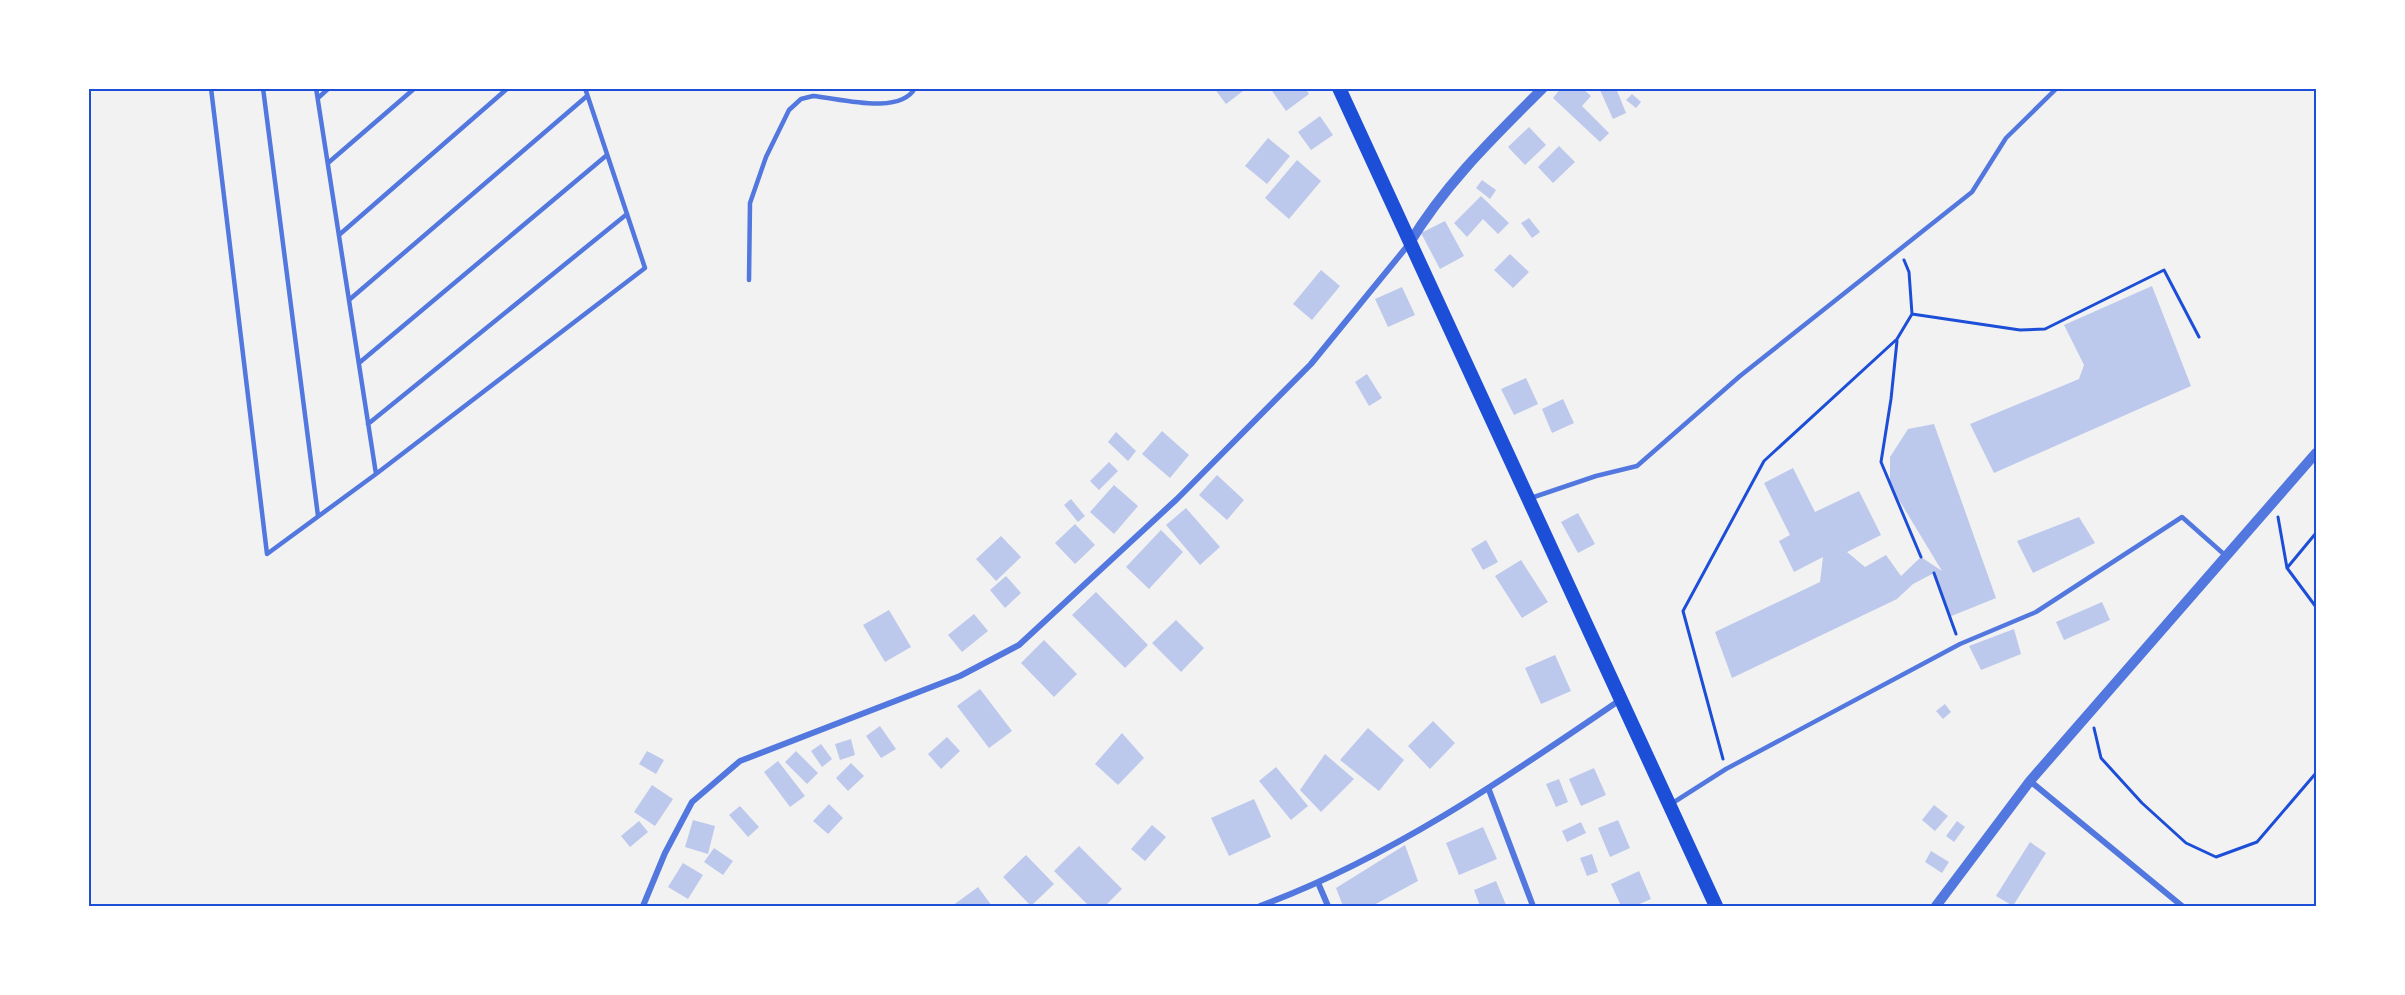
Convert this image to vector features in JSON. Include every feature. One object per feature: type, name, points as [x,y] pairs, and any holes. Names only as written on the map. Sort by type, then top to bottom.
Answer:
[{"type":"main road","points":[[1339,88],[1716,906]]},
{"type":"street","points":[[643,906],[665,853],[693,802],[740,761],[960,676],[1019,645],[1177,500],[1311,364],[1409,244],[1431,208],[1483,148],[1543,88]]},
{"type":"street","points":[[1936,906],[2030,781],[2316,453]]},
{"type":"street","points":[[1260,906],[1319,885],[1489,790],[1620,700]]},
{"type":"street","points":[[2030,781],[2182,906]]},
{"type":"street","points":[[1489,790],[1533,906]]},
{"type":"street","points":[[1319,885],[1328,906]]},
{"type":"lane","points":[[211,88],[267,554],[376,474],[645,268],[585,88]]},
{"type":"lane","points":[[263,88],[318,516]]},
{"type":"lane","points":[[316,88],[376,474]]},
{"type":"lane","points":[[318,98],[329,88]]},
{"type":"lane","points":[[328,163],[415,88]]},
{"type":"lane","points":[[339,235],[507,88]]},
{"type":"lane","points":[[749,280],[750,203],[766,157],[789,110],[801,99],[813,96],[890,103],[913,93],[915,88]]},
{"type":"lane","points":[[1527,499],[1596,476],[1637,466],[1740,376],[1972,192],[2006,138],[2057,88]]},
{"type":"lane","points":[[349,300],[587,96]]},
{"type":"lane","points":[[359,363],[607,154]]},
{"type":"lane","points":[[368,424],[627,214]]},
{"type":"lane","points":[[1669,805],[1726,769],[1960,644],[2036,612],[2182,517],[2226,557]]},
{"type":"path","points":[[1726,769],[1683,611],[1764,461],[1897,339],[1912,314],[1909,272],[1900,249]]},
{"type":"path","points":[[1912,314],[2020,330],[2045,329],[2164,270],[2199,337]]},
{"type":"path","points":[[1897,339],[1881,462],[1921,557]]},
{"type":"path","points":[[2275,502],[2287,568],[2316,607]]},
{"type":"path","points":[[2287,568],[2316,533]]},
{"type":"path","points":[[1934,573],[1960,644]]},
{"type":"path","points":[[2090,711],[2100,759],[2142,803],[2186,843],[2216,857],[2257,842],[2316,773]]},
{"type":"building","points":[[1214,88],[1247,88],[1226,104]]},
{"type":"building","points":[[1270,88],[1305,88],[1309,94],[1286,111]]},
{"type":"building","points":[[1561,88],[1582,88],[1591,96],[1582,106],[1609,133],[1600,142],[1553,98]]},
{"type":"building","points":[[1616,88],[1626,113],[1613,119],[1600,90]]},
{"type":"building","points":[[1632,94],[1641,102],[1636,108],[1626,100]]},
{"type":"building","points":[[1320,116],[1333,135],[1311,150],[1298,132]]},
{"type":"building","points":[[1529,127],[1546,145],[1525,165],[1508,147]]},
{"type":"building","points":[[1268,138],[1290,156],[1267,184],[1245,166]]},
{"type":"building","points":[[1559,146],[1575,162],[1553,183],[1538,167]]},
{"type":"building","points":[[1297,160],[1321,181],[1289,219],[1265,198]]},
{"type":"building","points":[[1482,180],[1496,190],[1490,199],[1476,188]]},
{"type":"building","points":[[1481,196],[1509,223],[1498,234],[1483,219],[1467,237],[1454,223]]},
{"type":"building","points":[[1529,218],[1540,232],[1532,238],[1521,223]]},
{"type":"building","points":[[1445,221],[1464,256],[1440,269],[1421,233]]},
{"type":"building","points":[[1510,254],[1529,272],[1513,288],[1494,270]]},
{"type":"building","points":[[1321,270],[1340,286],[1312,320],[1293,304]]},
{"type":"building","points":[[2152,286],[2191,386],[1994,473],[1970,424],[2079,379],[2084,365],[2064,325]]},
{"type":"building","points":[[1402,287],[1415,315],[1388,327],[1375,299]]},
{"type":"building","points":[[1367,374],[1382,398],[1369,406],[1355,382]]},
{"type":"building","points":[[1526,378],[1538,404],[1514,415],[1501,389]]},
{"type":"building","points":[[1563,399],[1574,423],[1552,433],[1542,409]]},
{"type":"building","points":[[1934,424],[1996,598],[1949,617],[1934,573],[1913,584],[1897,599],[1732,678],[1715,632],[1820,582],[1823,557],[1794,572],[1779,541],[1790,535],[1764,483],[1793,468],[1815,512],[1859,491],[1881,535],[1847,552],[1865,567],[1886,555],[1901,576],[1921,557],[1942,571],[1890,485],[1890,457],[1908,429]]},
{"type":"building","points":[[1162,431],[1189,455],[1170,478],[1142,454]]},
{"type":"building","points":[[1116,432],[1136,451],[1128,461],[1108,442]]},
{"type":"building","points":[[1109,462],[1118,471],[1099,490],[1090,481]]},
{"type":"building","points":[[1217,475],[1244,500],[1227,520],[1199,495]]},
{"type":"building","points":[[1114,485],[1138,506],[1114,534],[1090,512]]},
{"type":"building","points":[[1071,499],[1085,516],[1078,522],[1064,505]]},
{"type":"building","points":[[1186,508],[1220,547],[1200,565],[1166,525]]},
{"type":"building","points":[[1578,513],[1595,544],[1578,553],[1561,522]]},
{"type":"building","points":[[2079,517],[2095,543],[2033,573],[2017,541]]},
{"type":"building","points":[[1075,524],[1095,545],[1075,564],[1055,543]]},
{"type":"building","points":[[1161,530],[1183,552],[1149,589],[1126,567]]},
{"type":"building","points":[[1001,536],[1021,557],[996,581],[976,559]]},
{"type":"building","points":[[1486,540],[1498,562],[1483,570],[1471,549]]},
{"type":"building","points":[[1521,560],[1548,602],[1522,618],[1495,576]]},
{"type":"building","points":[[1006,576],[1021,593],[1005,608],[990,590]]},
{"type":"building","points":[[1096,592],[1148,645],[1125,668],[1072,615]]},
{"type":"building","points":[[2102,602],[2110,620],[2064,640],[2056,622]]},
{"type":"building","points":[[889,610],[911,647],[885,662],[863,625]]},
{"type":"building","points":[[974,614],[988,631],[962,652],[948,635]]},
{"type":"building","points":[[1176,620],[1204,648],[1181,672],[1152,643]]},
{"type":"building","points":[[2014,629],[2021,654],[1981,670],[1969,646]]},
{"type":"building","points":[[1044,640],[1077,674],[1054,697],[1021,663]]},
{"type":"building","points":[[1555,655],[1571,691],[1541,704],[1525,668]]},
{"type":"building","points":[[980,689],[1012,731],[989,748],[957,706]]},
{"type":"building","points":[[1945,704],[1951,712],[1943,719],[1936,711]]},
{"type":"building","points":[[1433,721],[1455,743],[1430,769],[1408,746]]},
{"type":"building","points":[[880,726],[896,749],[881,758],[866,736]]},
{"type":"building","points":[[1368,728],[1404,760],[1379,791],[1340,760]]},
{"type":"building","points":[[1122,733],[1144,758],[1118,785],[1095,764]]},
{"type":"building","points":[[947,737],[960,751],[941,769],[928,754]]},
{"type":"building","points":[[851,739],[855,755],[840,760],[835,744]]},
{"type":"building","points":[[821,744],[832,759],[822,767],[811,751]]},
{"type":"building","points":[[647,751],[664,760],[656,774],[639,764]]},
{"type":"building","points":[[796,751],[818,773],[807,784],[785,762]]},
{"type":"building","points":[[1325,754],[1354,779],[1321,812],[1300,790]]},
{"type":"building","points":[[778,761],[805,796],[790,807],[764,772]]},
{"type":"building","points":[[851,763],[864,776],[848,791],[836,778]]},
{"type":"building","points":[[1276,767],[1308,806],[1291,820],[1259,781]]},
{"type":"building","points":[[1594,768],[1606,795],[1581,806],[1569,779]]},
{"type":"building","points":[[1559,779],[1568,802],[1556,807],[1546,784]]},
{"type":"building","points":[[652,785],[673,799],[655,826],[634,812]]},
{"type":"building","points":[[1254,799],[1271,837],[1229,856],[1211,818]]},
{"type":"building","points":[[829,804],[843,818],[828,834],[813,821]]},
{"type":"building","points":[[1934,805],[1948,816],[1935,831],[1922,820]]},
{"type":"building","points":[[740,806],[759,827],[748,837],[729,815]]},
{"type":"building","points":[[693,820],[715,826],[708,854],[685,847]]},
{"type":"building","points":[[1618,820],[1630,848],[1610,857],[1598,828]]},
{"type":"building","points":[[639,821],[648,832],[630,847],[621,836]]},
{"type":"building","points":[[1957,821],[1965,827],[1954,842],[1946,836]]},
{"type":"building","points":[[1581,822],[1586,833],[1567,842],[1562,831]]},
{"type":"building","points":[[1152,825],[1166,837],[1145,861],[1131,849]]},
{"type":"building","points":[[1483,827],[1497,859],[1459,875],[1446,843]]},
{"type":"building","points":[[2030,842],[2046,853],[2013,906],[1996,896]]},
{"type":"building","points":[[1405,845],[1418,881],[1372,906],[1343,906],[1336,888]]},
{"type":"building","points":[[1079,846],[1122,889],[1105,906],[1089,906],[1054,871]]},
{"type":"building","points":[[714,848],[733,861],[723,875],[704,862]]},
{"type":"building","points":[[1931,851],[1949,862],[1942,873],[1925,862]]},
{"type":"building","points":[[1592,854],[1598,872],[1587,876],[1580,858]]},
{"type":"building","points":[[1026,855],[1054,884],[1031,906],[1003,877]]},
{"type":"building","points":[[683,863],[703,875],[688,899],[668,887]]},
{"type":"building","points":[[1639,871],[1651,899],[1635,906],[1621,906],[1611,884]]},
{"type":"building","points":[[1496,881],[1506,905],[1480,906],[1474,890]]},
{"type":"building","points":[[978,887],[992,906],[952,906]]}]
